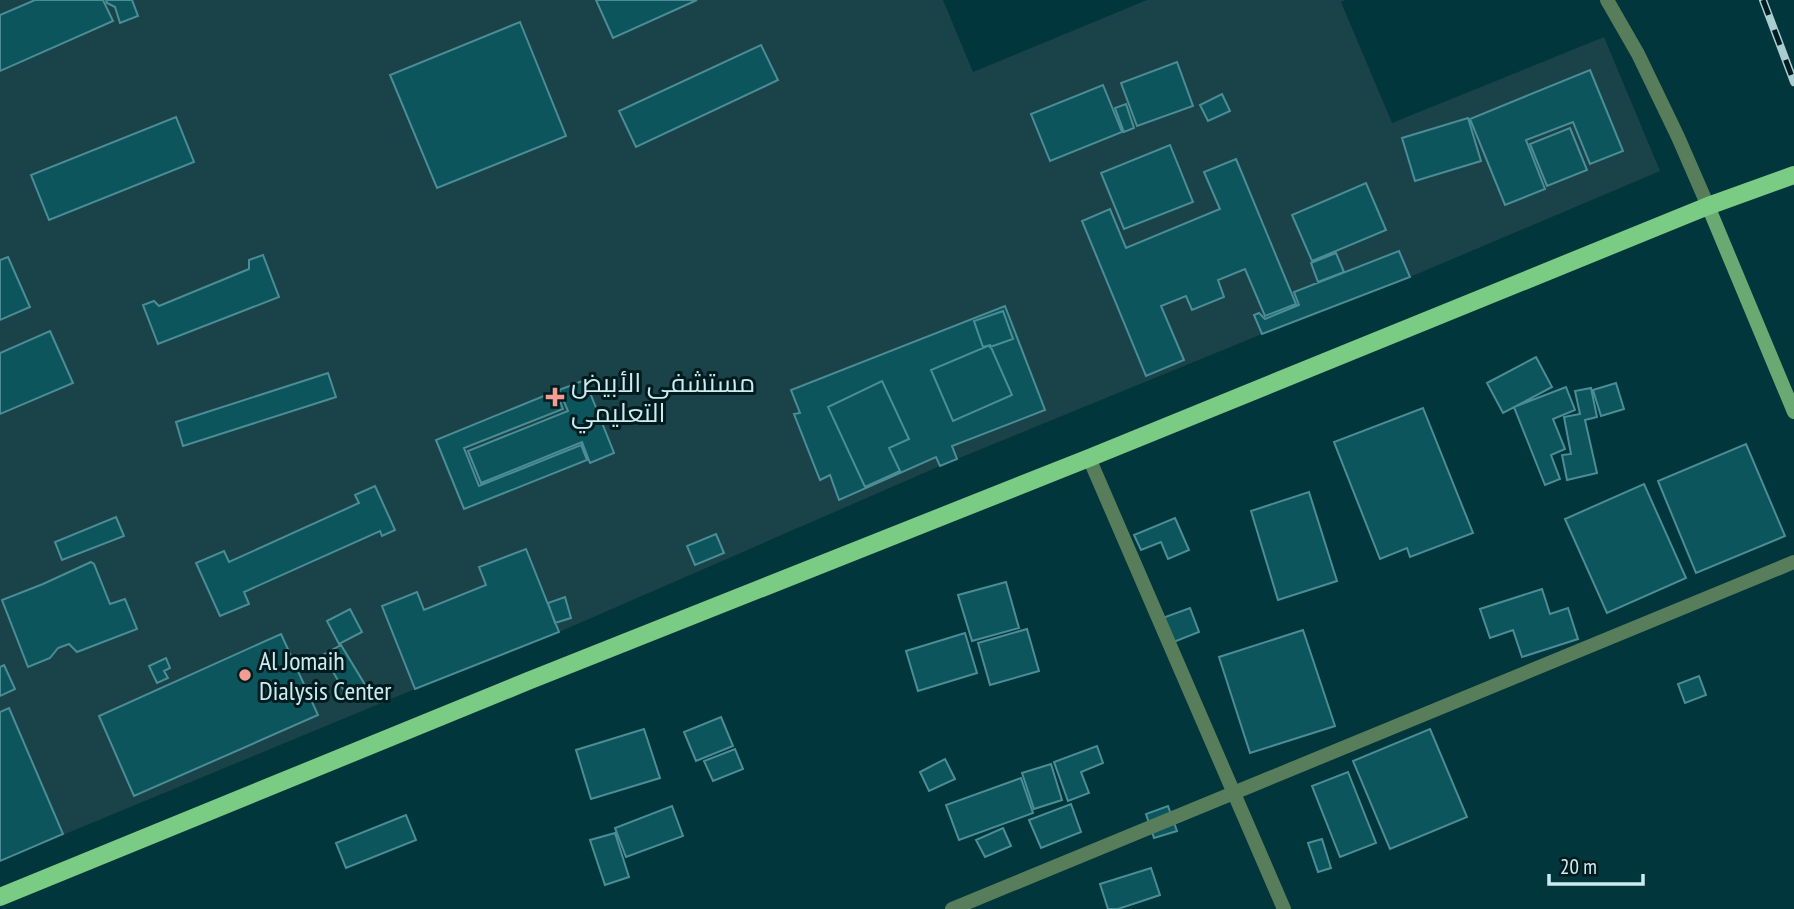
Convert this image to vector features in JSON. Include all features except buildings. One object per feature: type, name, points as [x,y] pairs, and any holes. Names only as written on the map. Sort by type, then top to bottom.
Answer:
[{"type":"main road","points":[[0,897],[528,681],[1089,458],[1708,206],[1794,175]]},
{"type":"main road","points":[[1708,206],[1794,412]]},
{"type":"street","points":[[1607,0],[1638,54],[1708,206]]},
{"type":"street","points":[[1089,458],[1284,909]]},
{"type":"street","points":[[952,909],[1794,562]]},
{"type":"shaded area","name":"مستشفى الأبيض التعليمي","points":[[0,0],[943,0],[973,72],[1147,0],[1345,0],[1341,2],[1392,123],[1604,37],[1660,171],[1410,277],[1262,334],[940,466],[559,632],[0,861]]},
{"type":"railway","points":[[1763,0],[1794,82]]},
{"type":"place","name":"مستشفى الأبيض التعليمي","points":[[555,397]]},
{"type":"place","name":"Al Jomaih Dialysis Center","points":[[245,675]]}]
